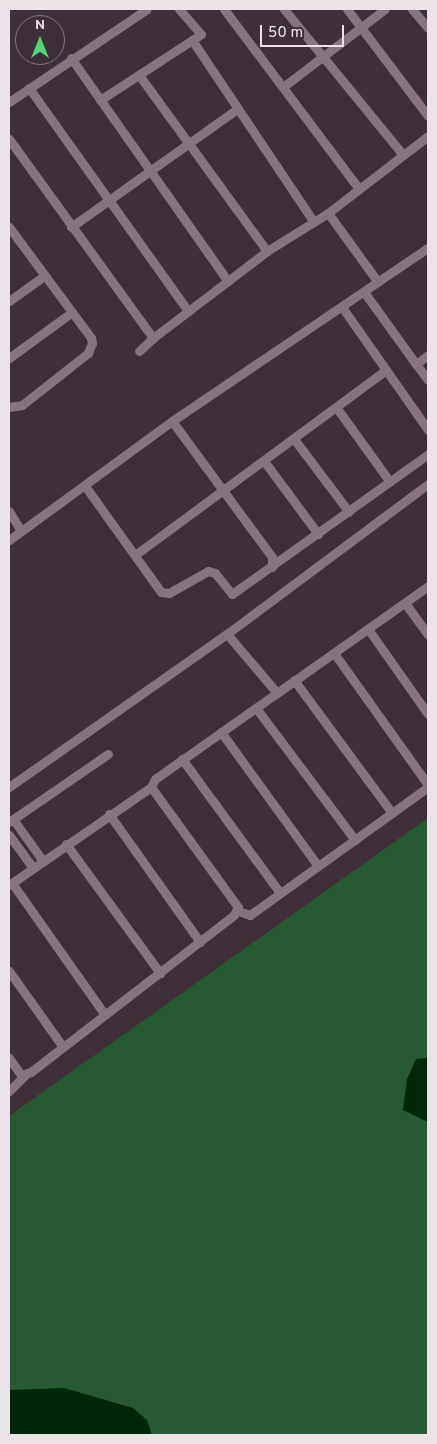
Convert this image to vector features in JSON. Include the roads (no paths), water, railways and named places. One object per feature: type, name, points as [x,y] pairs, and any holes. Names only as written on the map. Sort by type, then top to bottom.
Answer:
[{"type":"street","points":[[9,102],[71,58],[147,9]]},
{"type":"street","points":[[100,100],[201,34],[179,9]]},
{"type":"street","points":[[224,9],[359,189]]},
{"type":"street","points":[[284,9],[403,155]]},
{"type":"street","points":[[346,9],[428,116]]},
{"type":"street","points":[[282,87],[385,9]]},
{"type":"street","points":[[412,9],[428,28]]},
{"type":"street","points":[[192,40],[314,222]]},
{"type":"street","points":[[71,58],[228,281]]},
{"type":"street","points":[[138,75],[267,251]]},
{"type":"street","points":[[28,88],[188,311]]},
{"type":"street","points":[[71,227],[237,109]]},
{"type":"street","points":[[139,351],[153,338],[267,251],[328,213],[428,136]]},
{"type":"street","points":[[9,139],[153,338]]},
{"type":"street","points":[[328,213],[378,282]]},
{"type":"street","points":[[9,227],[91,338],[88,353],[22,405],[9,407]]},
{"type":"street","points":[[9,540],[172,421],[428,248]]},
{"type":"street","points":[[9,301],[44,276]]},
{"type":"street","points":[[364,292],[428,380]]},
{"type":"street","points":[[342,307],[428,430]]},
{"type":"street","points":[[9,358],[72,312]]},
{"type":"street","points":[[416,364],[428,355]]},
{"type":"street","points":[[135,555],[386,370]]},
{"type":"street","points":[[336,407],[390,482]]},
{"type":"street","points":[[172,421],[272,556],[272,567]]},
{"type":"street","points":[[294,439],[349,512]]},
{"type":"street","points":[[85,486],[164,594],[208,571],[215,573],[232,594],[428,454]]},
{"type":"street","points":[[264,461],[318,534]]},
{"type":"street","points":[[9,787],[228,634],[428,484]]},
{"type":"street","points":[[9,511],[21,531]]},
{"type":"street","points":[[105,1015],[10,884],[109,814],[151,787],[154,779],[428,586]]},
{"type":"street","points":[[405,603],[428,635]]},
{"type":"street","points":[[368,629],[428,714]]},
{"type":"street","points":[[228,634],[277,693]]},
{"type":"street","points":[[151,787],[238,911],[250,915],[392,813],[428,786],[334,653]]},
{"type":"street","points":[[294,680],[392,813]]},
{"type":"street","points":[[256,708],[355,840]]},
{"type":"street","points":[[221,732],[318,866]]},
{"type":"street","points":[[43,861],[11,820],[108,754]]},
{"type":"street","points":[[182,759],[280,893]]},
{"type":"street","points":[[109,814],[200,942]]},
{"type":"street","points":[[9,835],[33,868]]},
{"type":"street","points":[[66,844],[160,973]]},
{"type":"street","points":[[9,1091],[25,1075],[63,1048],[238,911]]},
{"type":"street","points":[[9,971],[63,1048]]},
{"type":"street","points":[[9,1058],[25,1075]]}]
